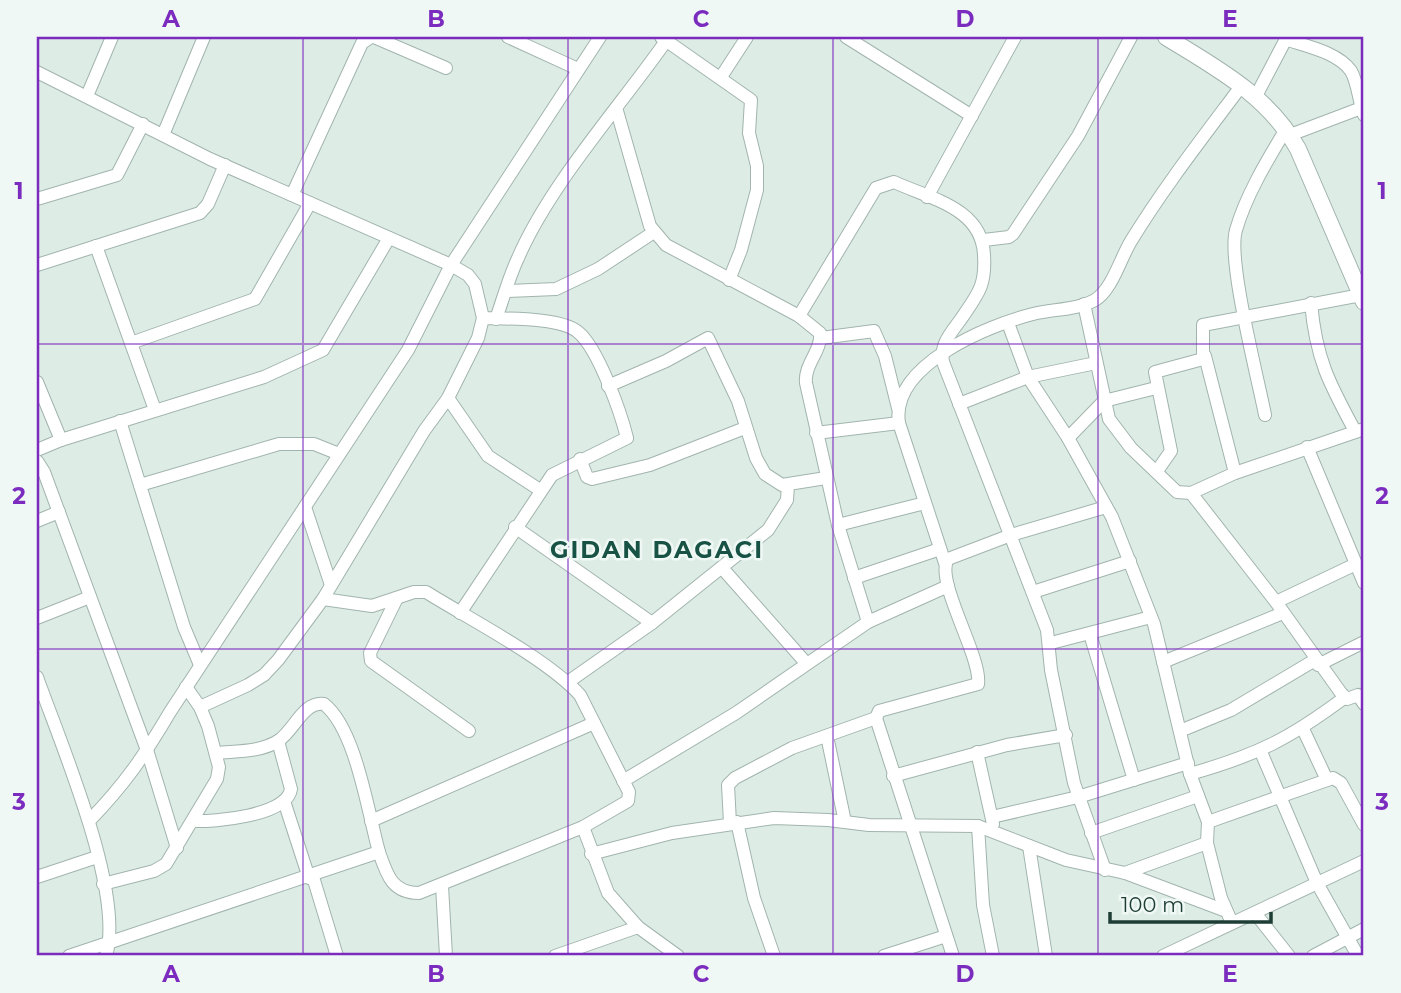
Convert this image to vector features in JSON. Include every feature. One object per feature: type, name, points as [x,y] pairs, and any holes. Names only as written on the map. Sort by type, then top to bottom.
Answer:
[{"type":"street","points":[[87,96],[112,37]]},
{"type":"street","points":[[163,135],[204,37]]},
{"type":"street","points":[[292,195],[362,43],[372,37],[446,68]]},
{"type":"street","points":[[508,37],[533,42],[578,69]]},
{"type":"street","points":[[89,821],[121,789],[148,753],[200,665],[408,350],[451,265],[600,37]]},
{"type":"street","points":[[721,77],[747,37]]},
{"type":"street","points":[[927,197],[1015,37]]},
{"type":"street","points":[[984,240],[1009,237],[1013,234],[1078,136],[1131,37]]},
{"type":"street","points":[[1166,37],[1242,85],[1256,96],[1288,132],[1362,291],[1203,324],[1205,356],[1235,473]]},
{"type":"street","points":[[1256,96],[1286,38],[1325,53],[1352,72],[1363,110],[1288,132],[1236,229],[1236,269],[1265,415]]},
{"type":"street","points":[[200,707],[264,675],[323,599],[424,431],[448,398],[478,338],[506,291],[534,226],[566,175],[617,111],[664,39],[751,100],[750,146],[758,178],[741,250],[729,280]]},
{"type":"street","points":[[853,39],[972,116]]},
{"type":"street","points":[[37,72],[225,166],[451,265],[468,275],[475,284],[489,318]]},
{"type":"street","points":[[898,408],[908,386],[941,352],[1032,314],[1084,304],[1102,295],[1149,211],[1242,85]]},
{"type":"street","points":[[617,111],[654,232],[666,245],[817,328],[821,338],[805,374],[826,478],[867,622]]},
{"type":"street","points":[[37,200],[117,174],[143,124]]},
{"type":"street","points":[[37,265],[200,213],[208,204],[225,166]]},
{"type":"street","points":[[799,316],[876,188],[894,182],[963,213],[978,226],[984,240],[985,282],[945,341],[941,352],[1051,643],[1051,670],[1078,797],[1105,870]]},
{"type":"street","points":[[131,343],[255,299],[310,203]]},
{"type":"street","points":[[506,291],[556,289],[598,269],[654,232]]},
{"type":"street","points":[[37,450],[120,421],[264,377],[323,350],[389,238]]},
{"type":"street","points":[[96,246],[155,410]]},
{"type":"street","points":[[1084,304],[1104,401],[1117,431],[1177,492],[1191,493],[1235,473],[1360,430],[1325,377],[1318,356],[1311,303]]},
{"type":"street","points":[[460,613],[540,489],[552,475],[627,438],[598,357],[578,332],[549,323],[489,318]]},
{"type":"street","points":[[1008,323],[1028,377],[1068,438],[1106,507],[1151,617],[1189,769],[1208,822],[1207,843],[1230,917]]},
{"type":"street","points":[[821,338],[874,331],[885,356],[899,423],[945,563],[948,586],[978,684],[879,711],[876,718],[908,825],[930,881],[953,956]]},
{"type":"street","points":[[608,386],[666,361],[708,338],[738,401],[745,428],[765,474],[773,481],[788,485],[826,478]]},
{"type":"street","points":[[1157,471],[1171,451],[1155,377],[1158,370],[1197,362],[1205,356]]},
{"type":"street","points":[[959,404],[1028,377],[1096,363]]},
{"type":"street","points":[[37,383],[61,440]]},
{"type":"street","points":[[1068,438],[1104,401],[1156,388]]},
{"type":"street","points":[[448,398],[488,456],[540,489]]},
{"type":"street","points":[[120,421],[184,627],[200,665]]},
{"type":"street","points":[[816,433],[899,423]]},
{"type":"street","points":[[580,459],[587,477],[592,479],[650,466],[745,428]]},
{"type":"street","points":[[140,485],[279,444],[307,443],[340,454]]},
{"type":"street","points":[[1307,447],[1364,583]]},
{"type":"street","points":[[37,461],[59,512],[148,753],[177,848]]},
{"type":"street","points":[[568,682],[652,623],[723,569],[768,530],[787,500],[788,485]]},
{"type":"street","points":[[992,817],[1078,797],[1133,780],[1261,752],[1358,697],[1316,663],[1280,607],[1191,493]]},
{"type":"street","points":[[838,525],[925,503]]},
{"type":"street","points":[[305,507],[331,585]]},
{"type":"street","points":[[945,563],[1011,535],[1106,507]]},
{"type":"street","points":[[37,521],[59,512]]},
{"type":"street","points":[[515,527],[652,623]]},
{"type":"street","points":[[854,578],[940,549]]},
{"type":"street","points":[[1033,593],[1130,561]]},
{"type":"street","points":[[1163,662],[1280,607],[1356,564]]},
{"type":"street","points":[[723,569],[806,663]]},
{"type":"street","points":[[623,781],[736,713],[867,622],[948,586]]},
{"type":"street","points":[[217,753],[249,750],[278,741],[310,707],[320,703],[330,708],[348,742],[386,873],[399,891],[419,893],[442,886],[583,827],[625,806],[629,792],[580,695],[568,682],[421,591],[365,606],[323,599]]},
{"type":"street","points":[[37,618],[90,597]]},
{"type":"street","points":[[397,598],[370,653],[371,661],[469,731]]},
{"type":"street","points":[[1051,643],[1151,617]]},
{"type":"street","points":[[1090,634],[1133,780]]},
{"type":"street","points":[[1180,731],[1231,710],[1316,663],[1364,642]]},
{"type":"street","points":[[37,677],[89,821],[103,884],[110,942],[106,956]]},
{"type":"street","points":[[103,884],[154,871],[166,864],[217,779],[217,753],[200,707],[186,687]]},
{"type":"street","points":[[774,956],[754,898],[734,823],[730,781],[792,748],[876,718]]},
{"type":"street","points":[[371,821],[594,723]]},
{"type":"street","points":[[1303,729],[1327,780]]},
{"type":"street","points":[[893,776],[977,752],[1066,735]]},
{"type":"street","points":[[827,736],[845,822]]},
{"type":"street","points":[[193,821],[231,821],[284,801],[290,796],[291,789],[278,741]]},
{"type":"street","points":[[977,752],[995,831]]},
{"type":"street","points":[[1261,752],[1317,883],[1358,956]]},
{"type":"street","points":[[1208,822],[1333,778],[1341,783],[1364,824]]},
{"type":"street","points":[[1091,833],[1198,796]]},
{"type":"street","points":[[284,801],[337,956]]},
{"type":"street","points":[[591,854],[648,837],[774,818],[978,826],[1066,860],[1125,873],[1230,917]]},
{"type":"street","points":[[978,826],[983,905],[993,956]]},
{"type":"street","points":[[583,827],[608,894],[638,927],[678,956]]},
{"type":"street","points":[[1125,873],[1207,843]]},
{"type":"street","points":[[1029,846],[1046,956]]},
{"type":"street","points":[[69,956],[311,878],[379,852]]},
{"type":"street","points":[[37,877],[97,857]]},
{"type":"street","points":[[1163,956],[1182,951],[1230,917],[1255,913],[1364,861]]},
{"type":"street","points":[[442,886],[446,956]]},
{"type":"street","points":[[1255,913],[1289,956]]},
{"type":"street","points":[[555,956],[638,927]]},
{"type":"street","points":[[1313,956],[1364,929]]},
{"type":"street","points":[[884,956],[907,953],[946,936]]},
{"type":"district","name":"GIDAN DAGACI","points":[[657,549]]}]
